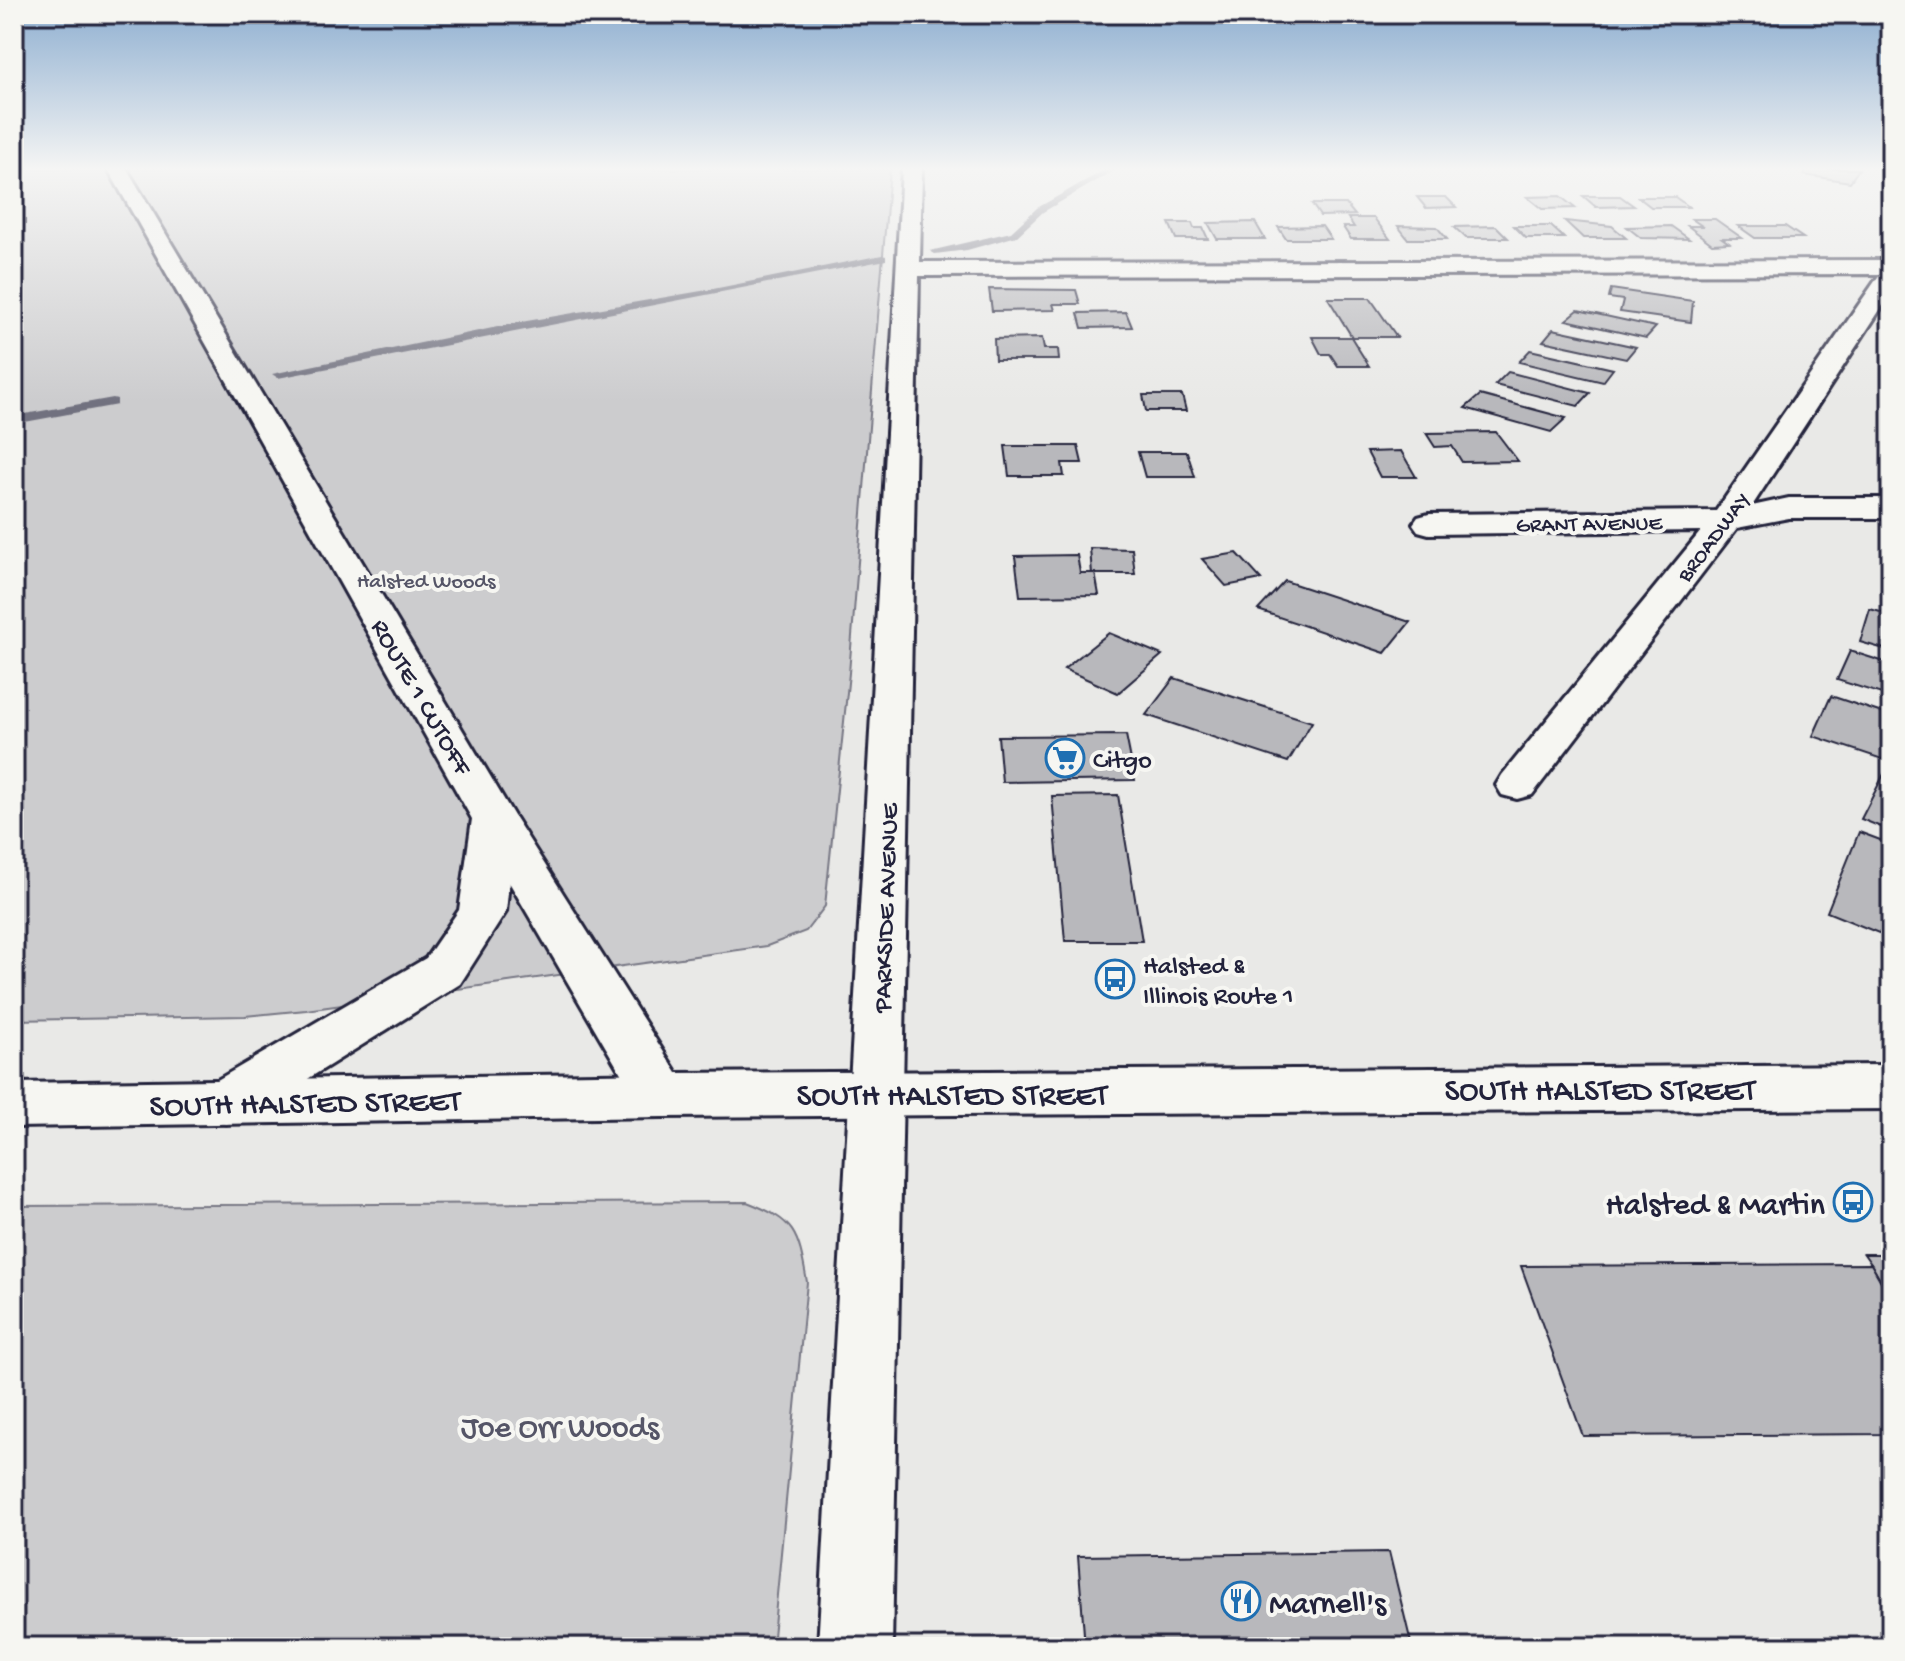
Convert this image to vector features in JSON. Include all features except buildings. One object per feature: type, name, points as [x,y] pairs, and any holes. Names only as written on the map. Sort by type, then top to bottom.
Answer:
[{"type":"street","name":"ROUTE 1 CUTOFF","points":[[162,247],[494,819],[662,1095]]},
{"type":"street","name":"PARKSIDE AVENUE","points":[[855,1647],[909,247]]},
{"type":"street","points":[[908,269],[1891,267]]},
{"type":"street","name":"BROADWAY","points":[[1517,785],[1726,521],[1891,275]]},
{"type":"street","name":"GRANT AVENUE","points":[[1429,524],[1726,521],[1789,508],[1891,508]]},
{"type":"street","points":[[226,1102],[443,971],[482,912],[494,819]]},
{"type":"street","name":"SOUTH HALSTED STREET","points":[[14,1105],[662,1095],[1891,1087]]},
{"type":"green space","name":"Halsted Woods","points":[[14,247],[884,247],[849,673],[825,906],[806,931],[767,946],[306,1010],[245,1016],[14,1020]]},
{"type":"green space","name":"Joe Orr Woods","points":[[747,1202],[776,1215],[792,1230],[801,1251],[807,1282],[772,1647],[14,1647],[14,1206]]},
{"type":"waterway","points":[[935,251],[969,247]]},
{"type":"waterway","points":[[278,374],[882,258]]},
{"type":"waterway","points":[[14,420],[113,402]]},
{"type":"place","name":"Citgo","points":[[1065,758]]},
{"type":"place","name":"Halsted & Illinois Route 1","points":[[1115,979]]},
{"type":"place","name":"Halsted & Martin","points":[[1853,1202]]},
{"type":"place","name":"Marnell's","points":[[1241,1601]]}]
